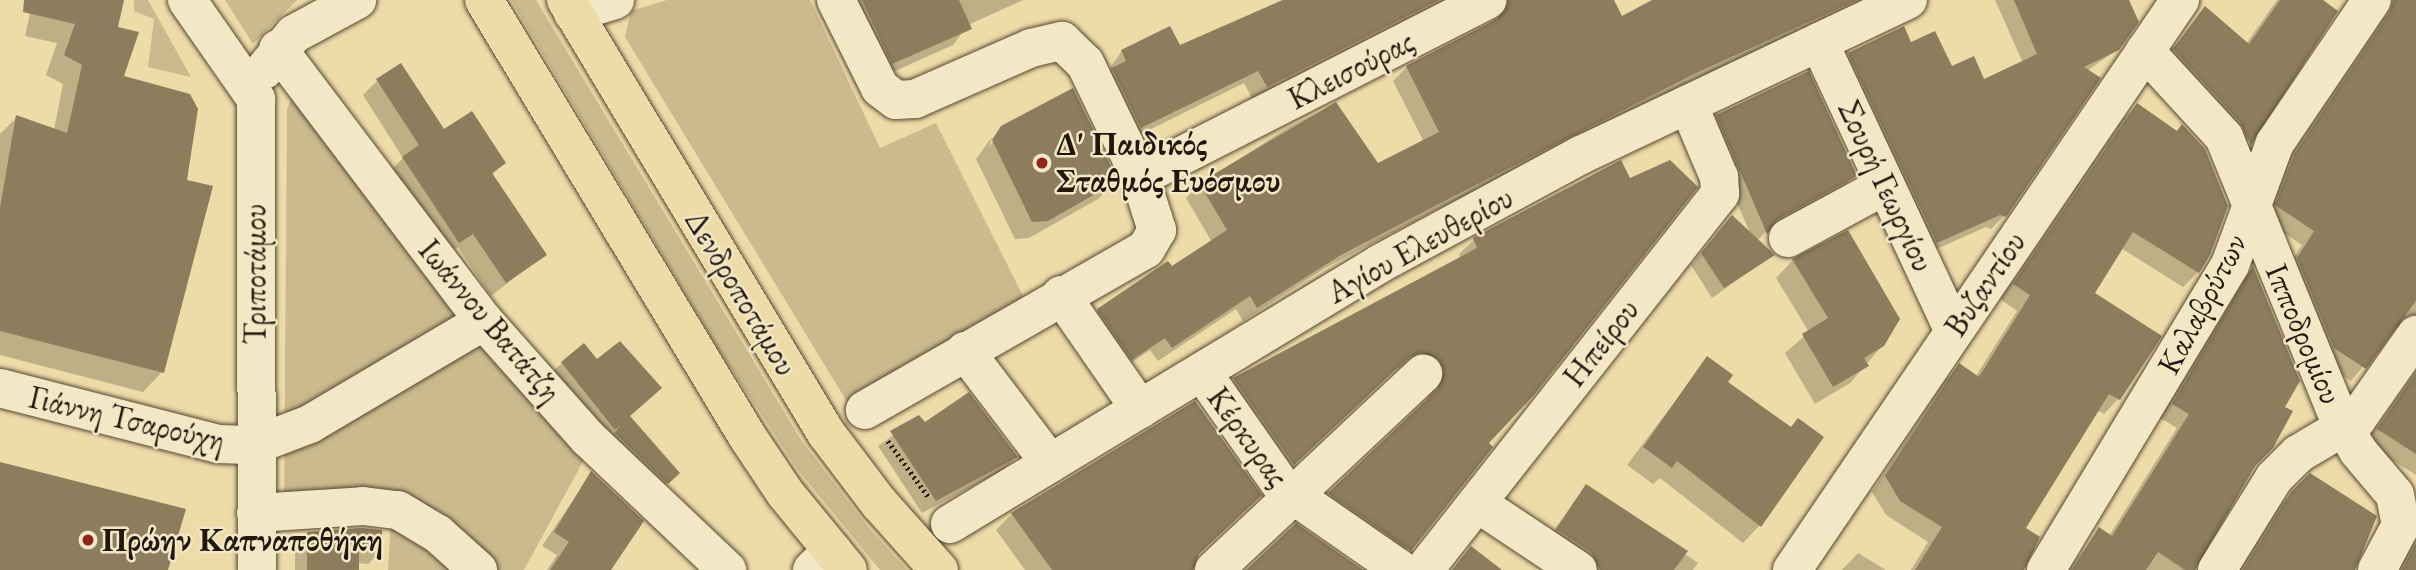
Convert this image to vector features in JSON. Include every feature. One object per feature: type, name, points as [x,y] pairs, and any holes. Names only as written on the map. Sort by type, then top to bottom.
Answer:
[{"type":"main road","points":[[484,0],[740,424],[831,564]]},
{"type":"main road","name":"Δενδροποτάμου","points":[[570,6],[826,433],[879,503],[939,570]]},
{"type":"street","points":[[187,0],[256,99]]},
{"type":"street","points":[[278,49],[294,34],[357,0]]},
{"type":"street","points":[[570,6],[615,0]]},
{"type":"street","points":[[836,0],[880,88],[896,100],[915,99],[1031,48],[1062,41],[1085,62],[1140,177],[1157,230],[1146,249],[1061,295],[865,410]]},
{"type":"street","name":"Κλεισούρας","points":[[1140,177],[1487,0]]},
{"type":"street","name":"Αγίου Ελευθερίου","points":[[950,524],[1393,257],[1581,155],[1908,0]]},
{"type":"street","name":"Βυζαντίου","points":[[1791,570],[2180,0]]},
{"type":"street","name":"Καλαβρύτων","points":[[2046,570],[2230,265],[2251,201],[2275,143],[2372,0]]},
{"type":"street","name":"Σουρή Γεωργίου","points":[[1819,42],[1953,330]]},
{"type":"street","name":"Τριποτάμου","points":[[257,570],[256,99],[266,65],[278,49]]},
{"type":"street","name":"Ιωάννου Βατάτζη","points":[[278,49],[484,321],[588,438],[727,570]]},
{"type":"street","name":"Ιπποδρομίου","points":[[2145,51],[2224,137],[2345,430],[2391,488],[2401,510],[2401,525],[2377,570]]},
{"type":"street","name":"Ηπείρου","points":[[1424,570],[1720,194],[1718,177],[1688,104]]},
{"type":"street","points":[[1788,238],[1886,185]]},
{"type":"street","points":[[1061,295],[1140,409]]},
{"type":"street","points":[[255,445],[310,424],[484,321]]},
{"type":"street","points":[[2217,570],[2274,478],[2298,454],[2345,430],[2370,405],[2416,335]]},
{"type":"street","points":[[965,351],[1050,463]]},
{"type":"street","name":"Κέρκυρας","points":[[1202,372],[1230,418],[1292,497],[1401,570]]},
{"type":"street","points":[[1214,570],[1423,374]]},
{"type":"street","name":"Γιάννη Τσαρούχη","points":[[0,388],[218,444],[255,445]]},
{"type":"street","points":[[1477,503],[1578,570]]},
{"type":"street","points":[[256,513],[363,506],[398,510],[438,534],[478,570]]},
{"type":"path","points":[[865,410],[950,524]]},
{"type":"shaded area","points":[[134,0],[148,0],[191,77],[148,67],[154,19],[134,11]]},
{"type":"shaded area","points":[[225,0],[297,0],[253,44]]},
{"type":"shaded area","points":[[511,0],[536,0],[801,440],[867,526],[907,570],[880,570],[798,470],[719,350]]},
{"type":"shaded area","points":[[667,0],[810,0],[880,148],[936,123],[1027,304],[849,405],[625,37],[631,11]]},
{"type":"shaded area","points":[[294,91],[587,454],[524,570],[388,570],[391,517],[284,512],[287,110]]},
{"type":"building","points":[[24,0],[124,0],[118,27],[139,32],[124,76],[190,94],[198,109],[187,180],[213,186],[164,373],[0,331],[0,208],[16,115],[67,133],[82,65],[64,55],[75,24],[23,12]]},
{"type":"building","points":[[862,0],[959,0],[972,29],[892,64]]},
{"type":"building","points":[[1283,0],[1439,0],[1267,87],[1258,71],[1141,128],[1112,68],[1126,61],[1121,50],[1170,26],[1180,45]]},
{"type":"building","points":[[1509,0],[1614,0],[1622,16],[1652,0],[1857,0],[1696,73],[1454,196],[1341,255],[1257,308],[1250,296],[1172,348],[1165,338],[1132,360],[1097,309],[1168,261],[1172,266],[1227,230],[1199,183],[1336,102],[1378,163],[1439,132],[1406,66],[1497,19]]},
{"type":"building","points":[[2014,0],[2129,0],[2139,22],[2119,50],[2084,67],[2101,78],[2006,217],[2000,215],[1937,243],[1848,53],[1904,26],[1911,42],[1935,31],[1952,66],[1974,56],[1984,79],[2037,54]]},
{"type":"building","points":[[2280,0],[2323,0],[2338,11],[2251,145],[2240,122],[2173,49],[2205,6],[2249,44]]},
{"type":"building","points":[[2394,0],[2416,0],[2416,301],[2366,369],[2334,348],[2297,258],[2314,231],[2275,205],[2295,153],[2390,12]]},
{"type":"building","points":[[401,63],[444,129],[472,111],[506,163],[492,173],[547,255],[506,283],[473,234],[459,243],[402,157],[419,145],[376,79]]},
{"type":"building","points":[[1809,71],[1857,176],[1778,219],[1767,234],[1716,115]]},
{"type":"building","points":[[1073,88],[1118,181],[1048,221],[1032,222],[992,140],[1001,126]]},
{"type":"building","points":[[2137,103],[2177,131],[2182,124],[2205,149],[2228,206],[2210,255],[2199,273],[2133,232],[2095,293],[2162,336],[2120,400],[2109,394],[2026,528],[2040,537],[2024,570],[1915,570],[1942,527],[1900,501],[1885,476],[1959,363],[1979,377],[2030,295],[2013,284]]},
{"type":"building","points":[[1621,160],[1630,178],[1670,160],[1698,187],[1534,395],[1489,443],[1493,447],[1411,551],[1328,493],[1438,389],[1444,370],[1438,359],[1419,353],[1408,358],[1294,465],[1233,378],[1477,248],[1473,238]]},
{"type":"building","points":[[1732,215],[1775,255],[1724,288],[1701,253]]},
{"type":"building","points":[[1848,230],[1900,319],[1884,346],[1864,358],[1869,366],[1833,387],[1802,334],[1828,318],[1792,259]]},
{"type":"building","points":[[2253,266],[2300,381],[2285,407],[2293,411],[2273,448],[2255,466],[2195,570],[2185,570],[2158,552],[2146,570],[2072,570],[2099,527],[2112,536],[2189,414],[2172,404]]},
{"type":"building","points":[[620,341],[662,388],[630,416],[680,473],[668,484],[615,433],[620,425],[615,430],[561,362],[584,343],[597,359]]},
{"type":"building","points":[[1707,356],[1733,375],[1728,382],[1791,427],[1798,418],[1824,437],[1761,527],[1677,461],[1672,468],[1643,447]]},
{"type":"building","points":[[2416,373],[2416,454],[2377,429]]},
{"type":"building","points":[[969,392],[1018,457],[936,501],[890,431],[919,415],[925,422]]},
{"type":"building","points":[[1195,401],[1262,495],[1199,554],[1193,570],[1052,570],[1011,513]]},
{"type":"building","name":"Πρώην Καπναποθήκη","points":[[0,462],[186,509],[168,570],[0,570]]},
{"type":"building","points":[[591,471],[644,521],[611,570],[550,570],[569,542],[554,532]]},
{"type":"building","points":[[2310,473],[2377,516],[2355,570],[2243,570],[2291,492]]},
{"type":"building","points":[[1586,484],[1688,551],[1674,570],[1600,570],[1591,552],[1556,529]]},
{"type":"building","points":[[1296,523],[1363,570],[1246,570]]},
{"type":"building","points":[[362,528],[382,530],[382,552],[359,550],[359,570],[307,570],[307,532]]},
{"type":"building","points":[[2416,543],[2416,570],[2402,570]]},
{"type":"building","points":[[1471,546],[1502,570],[1452,570]]},
{"type":"place","name":"Δ' Παιδικός Σταθμός Ευόσμου","points":[[1042,163]]},
{"type":"place","name":"Πρώην Καπναποθήκη","points":[[88,540]]}]
